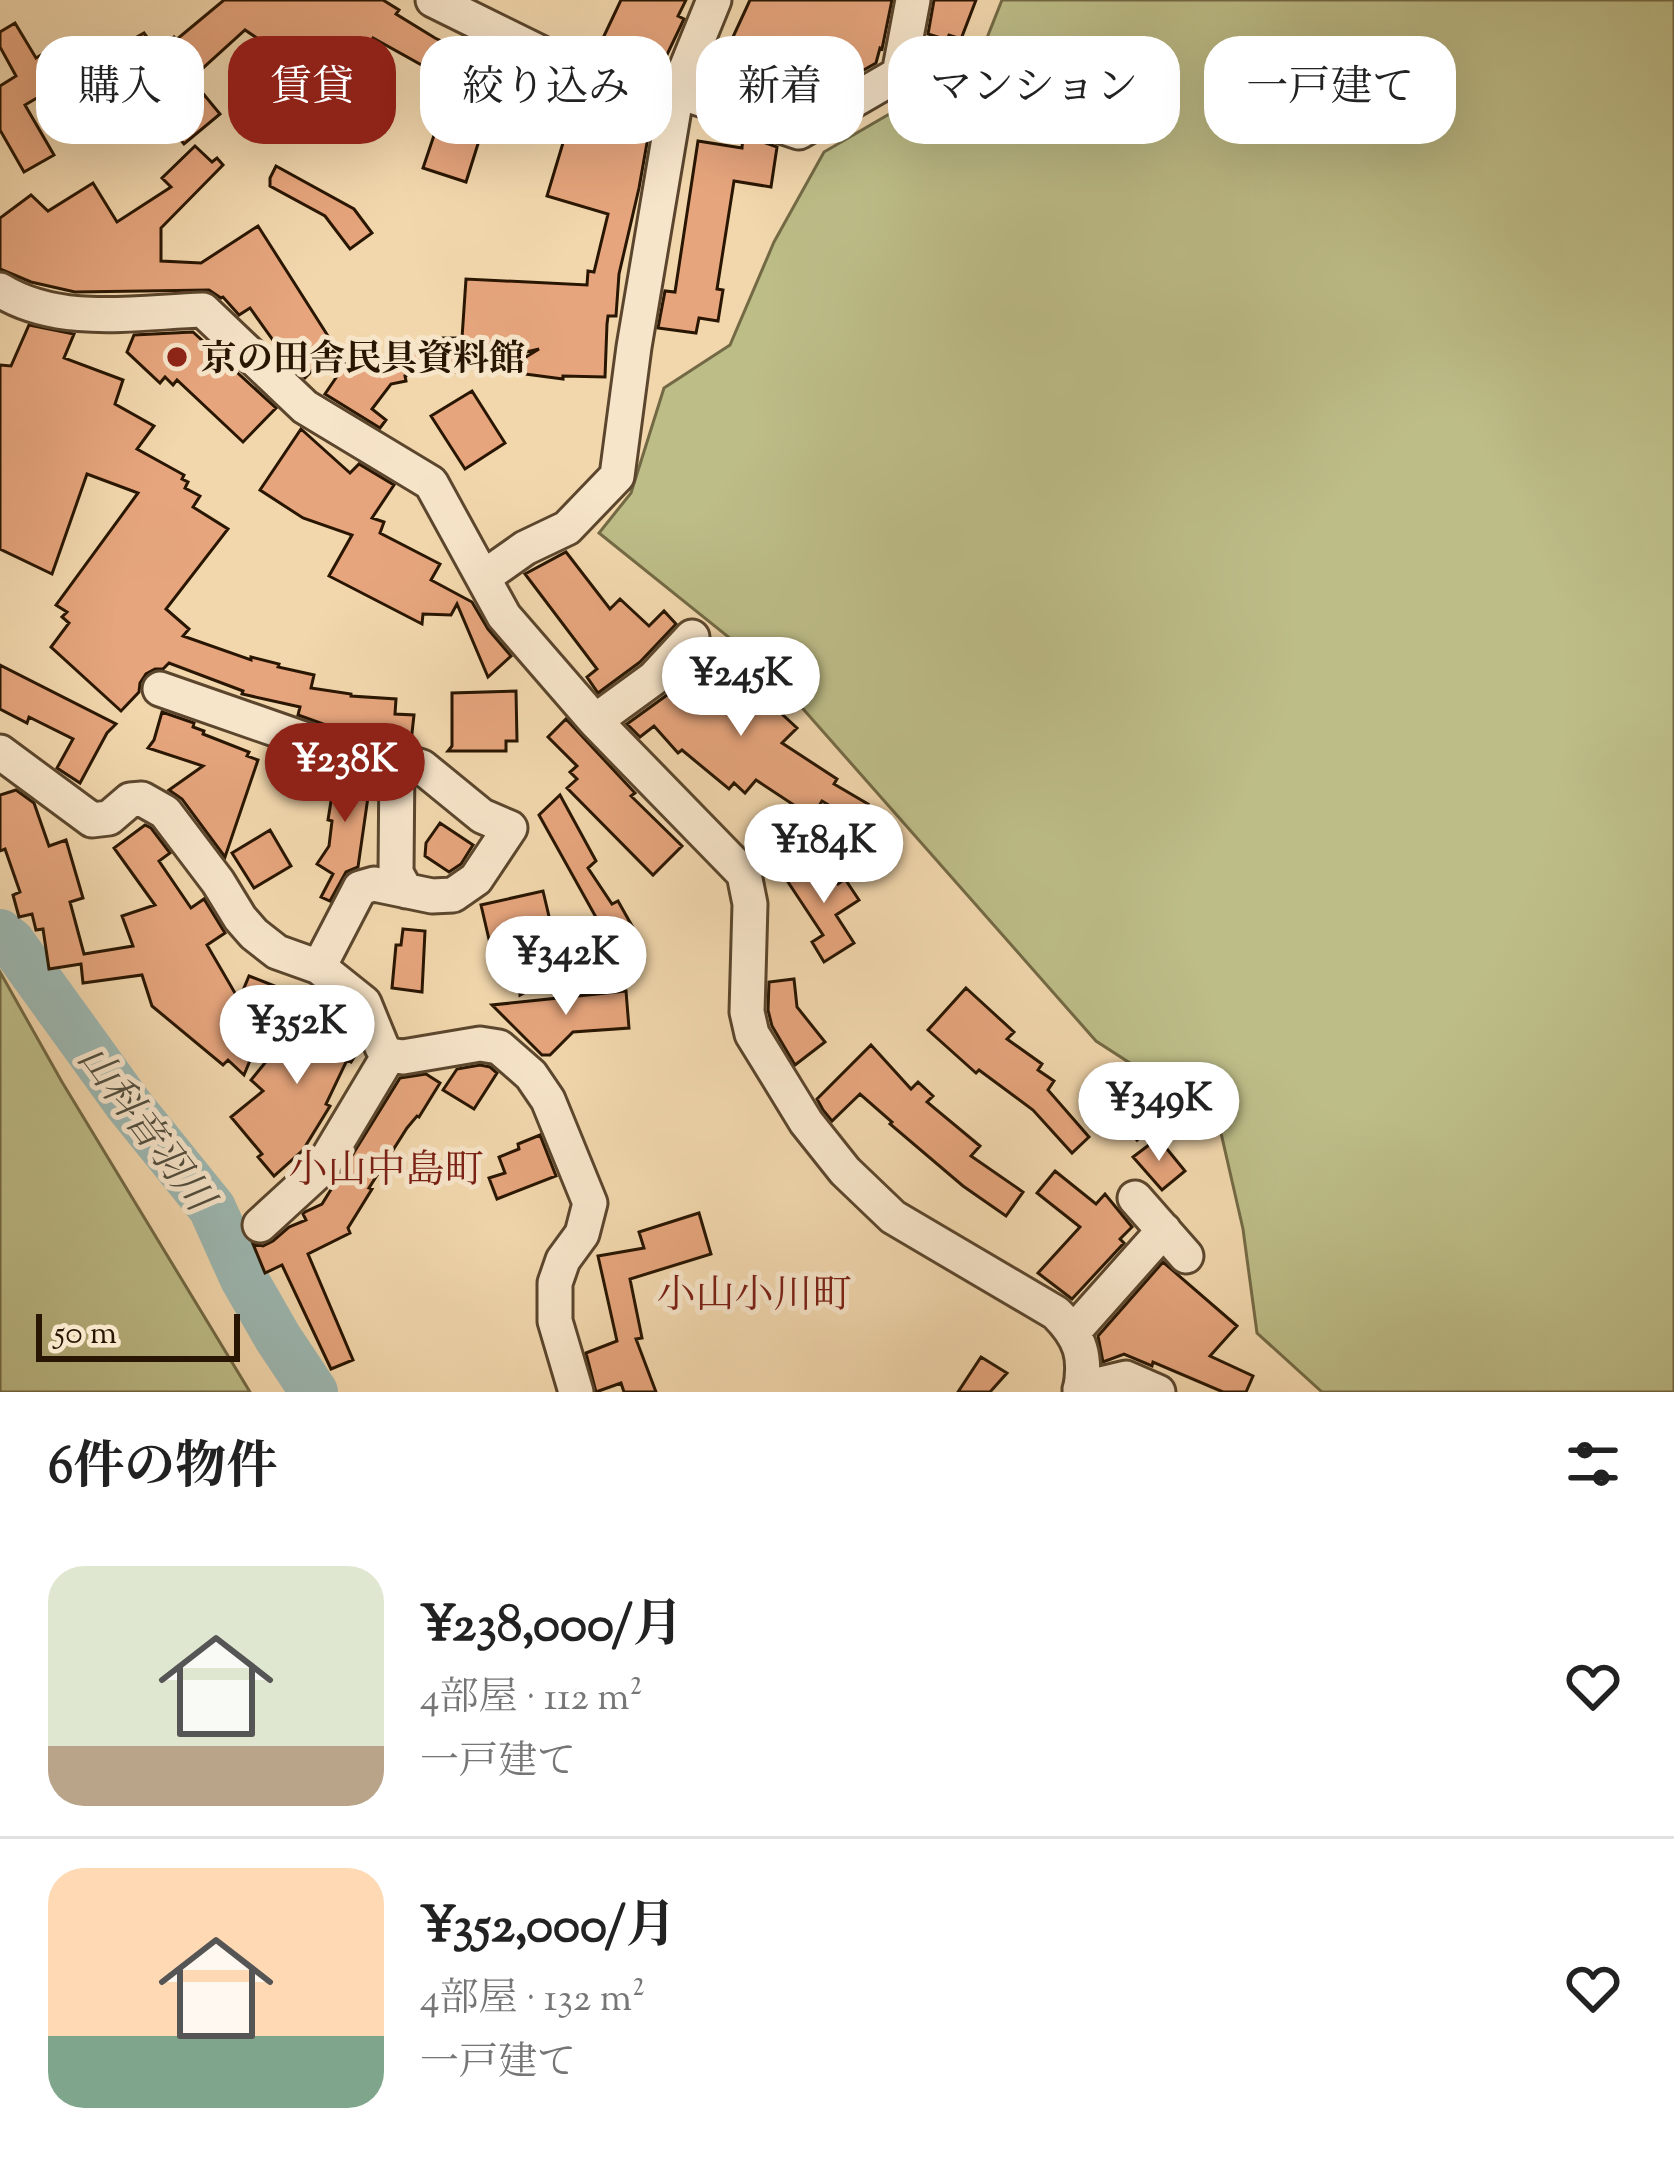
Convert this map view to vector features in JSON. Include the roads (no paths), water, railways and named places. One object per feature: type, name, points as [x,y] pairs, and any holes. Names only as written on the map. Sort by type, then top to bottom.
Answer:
[{"type":"street","points":[[433,0],[502,15],[561,63],[677,91],[799,132],[899,74],[913,0]]},
{"type":"street","points":[[484,577],[525,548],[567,528],[616,476],[677,91],[714,0]]},
{"type":"street","points":[[0,290],[47,310],[82,314],[203,310],[305,407],[431,483],[504,616],[596,722],[744,874],[750,904],[747,1012],[752,1034],[806,1122],[845,1171],[893,1217],[1056,1313],[1074,1331],[1081,1352],[1080,1391],[1126,1378],[1158,1392]]},
{"type":"street","points":[[596,722],[654,678],[692,637]]},
{"type":"street","points":[[160,689],[318,744],[422,767],[482,816],[510,828],[476,879],[454,895],[432,896],[374,884],[360,889],[319,967]]},
{"type":"street","points":[[0,752],[92,820],[109,818],[130,800],[142,799],[165,812],[254,934],[277,952],[319,967],[364,1004],[389,1055],[403,1058],[480,1044],[500,1047],[531,1075],[548,1100],[590,1203],[582,1234],[563,1260],[555,1283],[555,1321],[576,1392]]},
{"type":"street","points":[[397,759],[396,873],[406,891]]},
{"type":"street","points":[[260,1226],[322,1169],[389,1055]]},
{"type":"street","points":[[1135,1198],[1186,1256]]},
{"type":"street","points":[[1074,1331],[1163,1230]]},
{"type":"waterway","name":"山科音羽川","points":[[0,933],[212,1208],[243,1277],[314,1392]]},
{"type":"place","name":"京の田舎民具資料館","points":[[177,357]]},
{"type":"district","name":"小山中島町","points":[[386,1168]]},
{"type":"district","name":"小山小川町","points":[[754,1293]]}]
